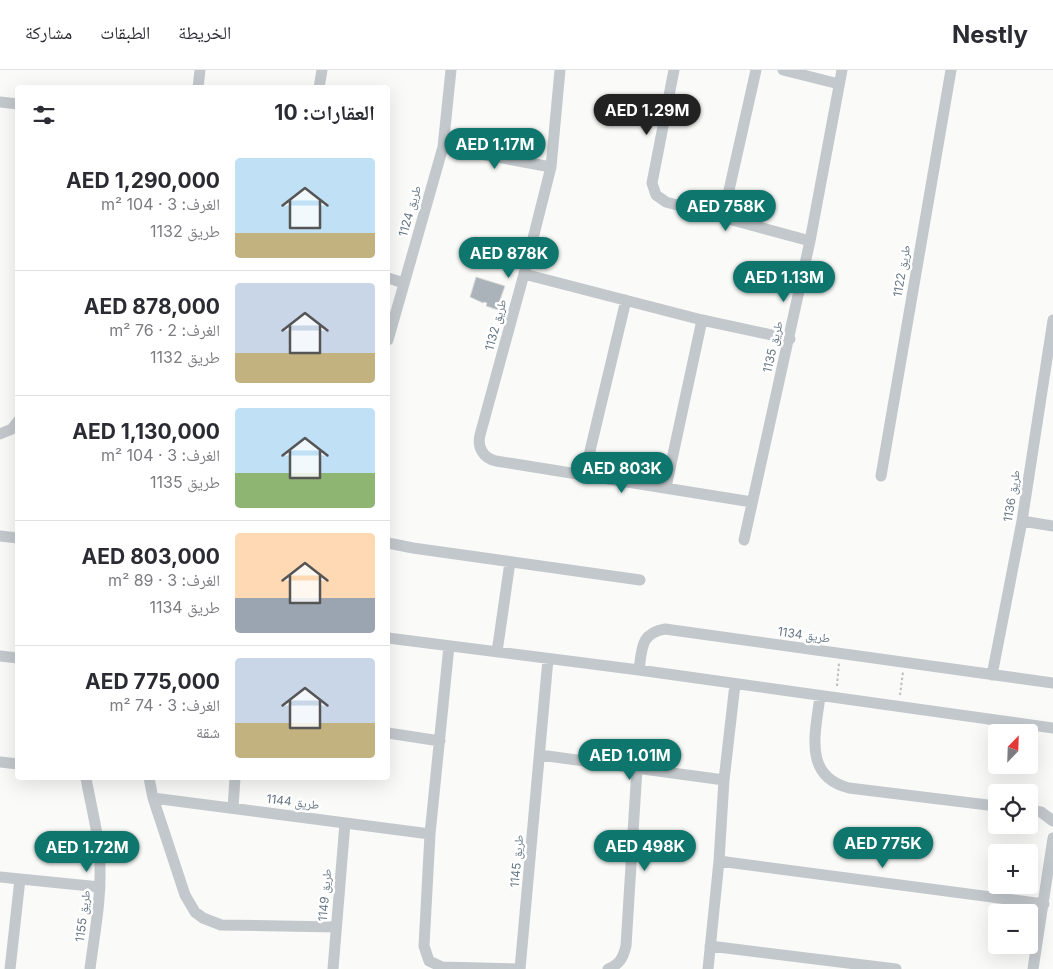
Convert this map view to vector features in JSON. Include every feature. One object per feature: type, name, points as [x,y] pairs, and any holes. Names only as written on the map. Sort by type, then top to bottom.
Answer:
[{"type":"street","points":[[198,85],[200,70]]},
{"type":"street","points":[[320,85],[322,70]]},
{"type":"street","name":"طريق 1124","points":[[390,333],[443,147],[451,70]]},
{"type":"street","name":"طريق 1132","points":[[560,70],[551,167],[524,274],[478,440],[484,455],[496,460],[584,476]]},
{"type":"street","points":[[674,70],[652,183],[656,196],[662,200],[810,241]]},
{"type":"street","points":[[723,217],[756,70]]},
{"type":"street","points":[[783,70],[839,84]]},
{"type":"street","name":"طريق 1135","points":[[744,540],[790,339],[842,70]]},
{"type":"street","name":"طريق 1122","points":[[881,476],[951,70]]},
{"type":"street","points":[[0,102],[15,104]]},
{"type":"street","points":[[443,147],[551,167]]},
{"type":"street","points":[[524,274],[702,320],[790,339]]},
{"type":"street","points":[[390,279],[404,284]]},
{"type":"street","points":[[626,300],[584,476],[666,487],[752,502]]},
{"type":"street","points":[[666,487],[702,320]]},
{"type":"street","name":"طريق 1136","points":[[992,675],[1022,521],[1053,320]]},
{"type":"street","points":[[0,434],[12,429],[15,425]]},
{"type":"street","points":[[1022,521],[1053,526]]},
{"type":"street","points":[[0,536],[15,538]]},
{"type":"street","points":[[390,542],[413,548],[640,580]]},
{"type":"street","points":[[497,652],[510,562]]},
{"type":"street","name":"طريق 1134","points":[[640,670],[643,643],[654,632],[665,630],[1053,683]]},
{"type":"street","points":[[390,638],[640,670],[1053,728]]},
{"type":"street","points":[[430,834],[449,646]]},
{"type":"street","points":[[0,656],[15,658]]},
{"type":"street","name":"طريق 1145","points":[[430,834],[424,946],[429,960],[442,967],[519,969],[548,659]]},
{"type":"street","points":[[708,969],[719,861],[724,780],[736,684]]},
{"type":"street","points":[[820,696],[815,742],[816,758],[822,772],[834,783],[849,788],[988,805]]},
{"type":"street","points":[[390,734],[440,741]]},
{"type":"street","points":[[540,755],[724,780]]},
{"type":"street","points":[[0,762],[15,764]]},
{"type":"street","points":[[613,967],[624,956],[626,946],[637,768]]},
{"type":"street","name":"طريق 1155","points":[[86,780],[100,852],[100,887],[90,969]]},
{"type":"street","points":[[149,780],[153,798],[185,895],[195,912],[203,918],[221,925],[336,928]]},
{"type":"street","points":[[233,808],[235,780]]},
{"type":"street","name":"طريق 1144","points":[[153,798],[430,834]]},
{"type":"street","points":[[1038,812],[1053,821]]},
{"type":"street","name":"طريق 1149","points":[[333,969],[345,823]]},
{"type":"street","points":[[1034,969],[1053,838]]},
{"type":"street","points":[[719,861],[1044,904]]},
{"type":"street","points":[[0,877],[100,887]]},
{"type":"street","points":[[7,962],[20,879]]},
{"type":"street","points":[[710,946],[896,969]]},
{"type":"path","points":[[836,698],[840,654]]},
{"type":"path","points":[[899,706],[904,662]]},
{"type":"building","points":[[476,277],[505,286],[499,303],[506,305],[504,312],[486,306],[487,303],[470,297]]}]
